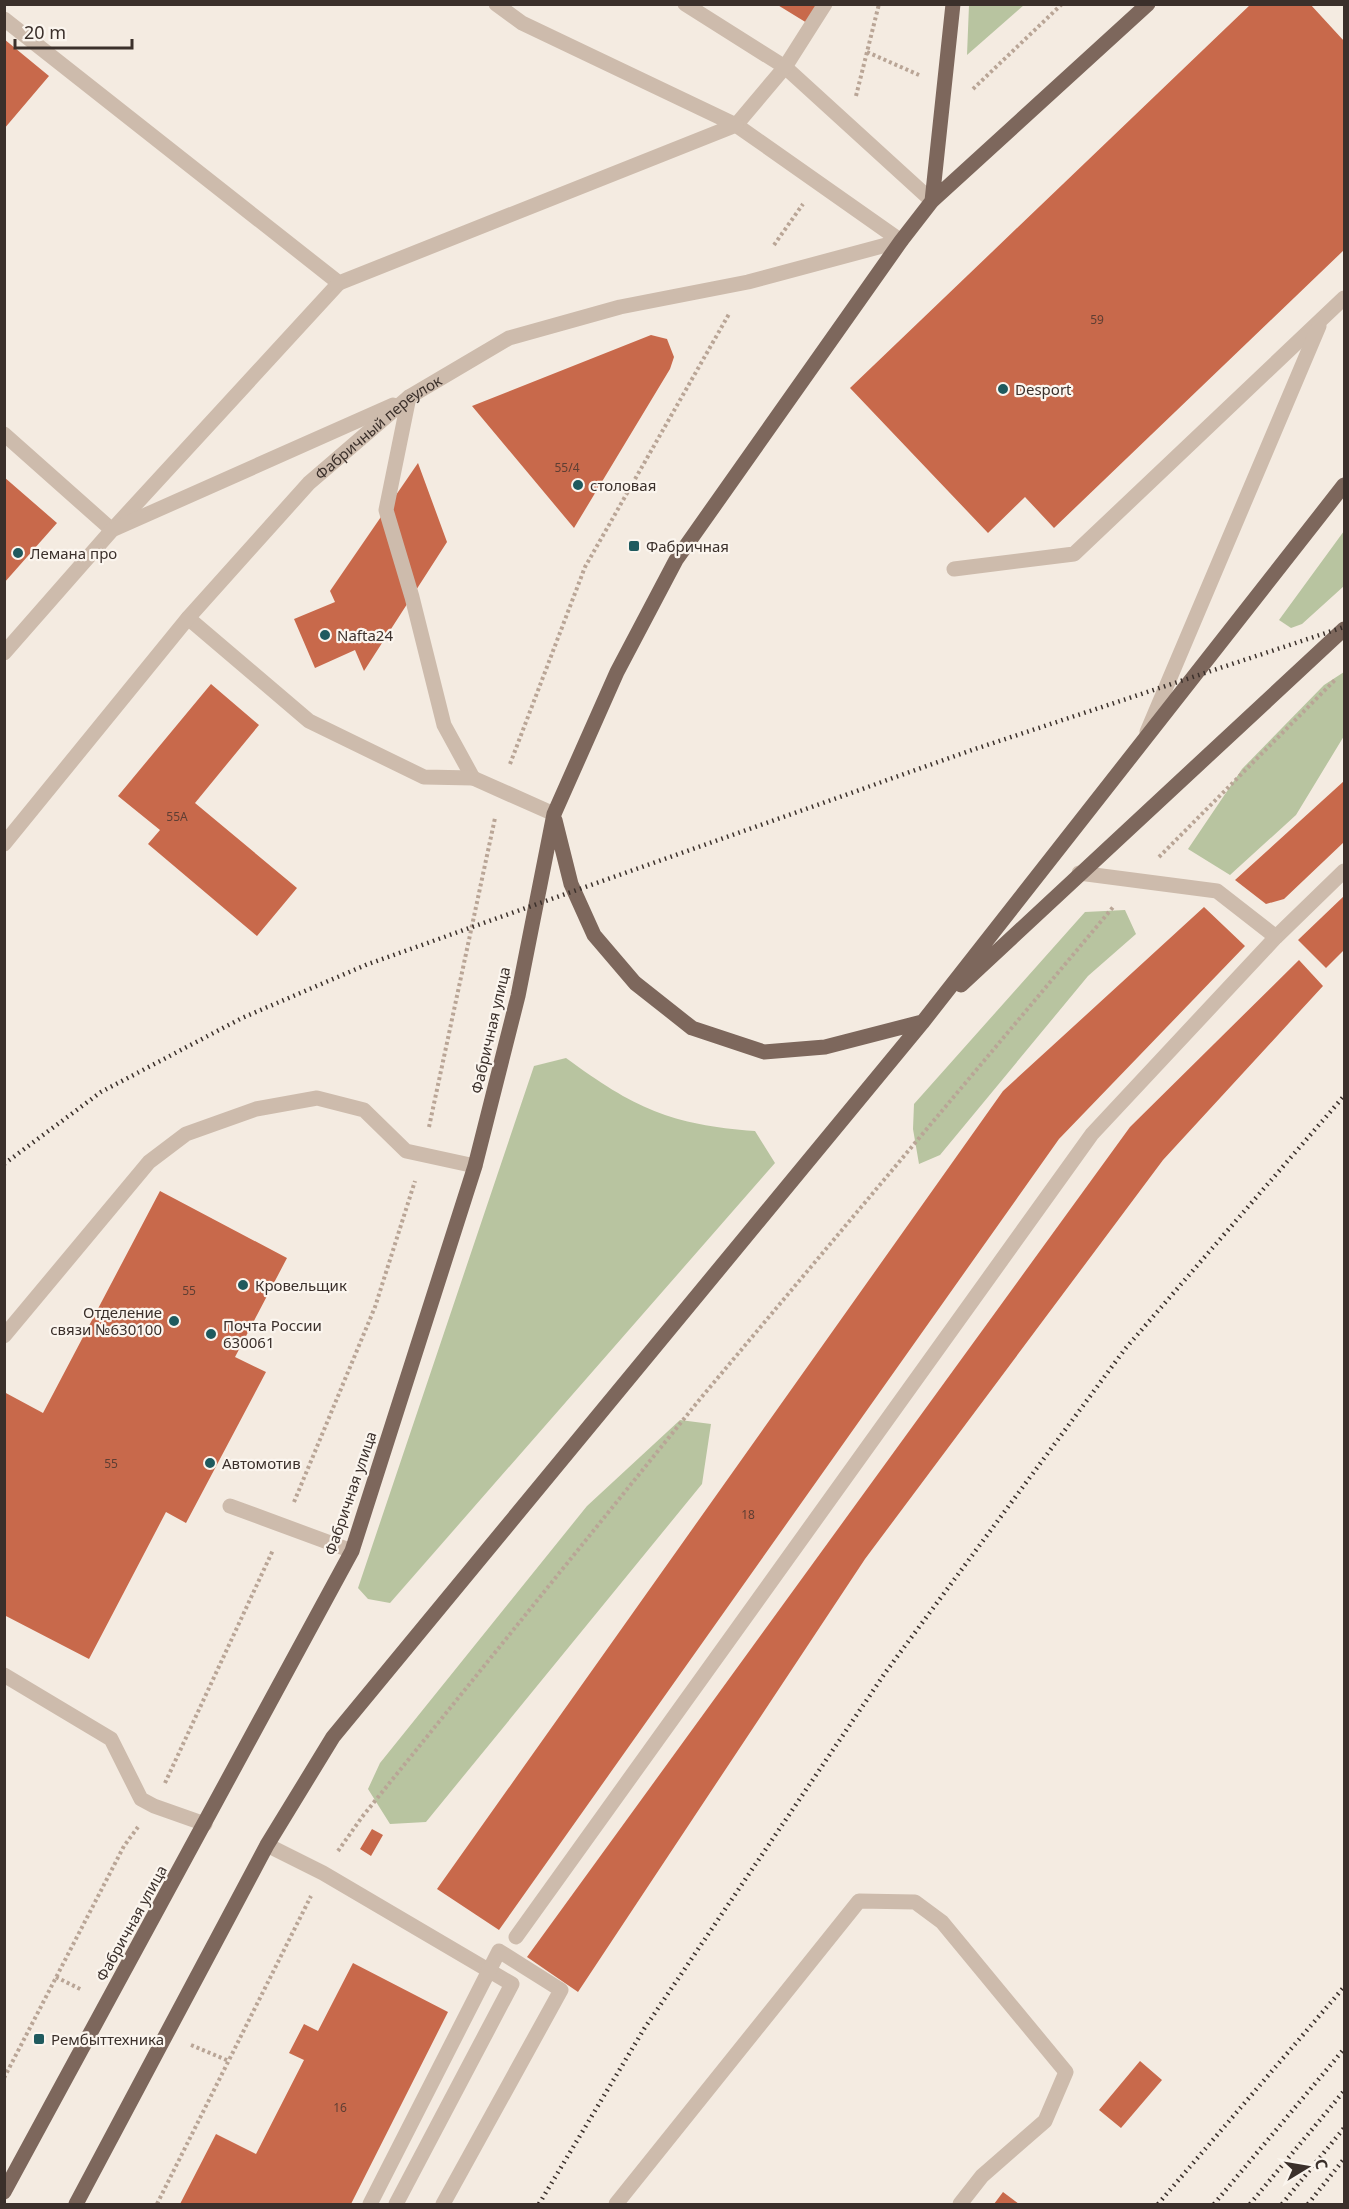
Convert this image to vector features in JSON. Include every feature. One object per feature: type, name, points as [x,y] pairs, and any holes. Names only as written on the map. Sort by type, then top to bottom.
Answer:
[{"type":"main road","points":[[932,201],[953,4]]},
{"type":"main road","name":"Фабричная улица","points":[[4,2192],[352,1551],[475,1166],[518,996],[554,814],[617,672],[676,560],[901,241],[932,201],[1148,4]]},
{"type":"main road","points":[[76,2205],[267,1845],[333,1737],[922,1023],[1344,485]]},
{"type":"main road","points":[[554,814],[571,884],[594,935],[635,983],[693,1028],[764,1052],[825,1047],[922,1023],[1079,873],[1344,628]]},
{"type":"street","points":[[496,4],[522,23],[736,125],[901,241]]},
{"type":"street","points":[[4,653],[112,530],[339,283],[736,125],[786,67],[825,4]]},
{"type":"street","points":[[693,7],[786,67],[932,201]]},
{"type":"street","points":[[4,19],[339,283]]},
{"type":"street","name":"Фабричный переулок","points":[[4,844],[188,618],[309,483],[409,397],[509,338],[620,307],[748,282],[901,241]]},
{"type":"street","points":[[954,569],[1074,554],[1344,298]]},
{"type":"street","points":[[1143,741],[1322,320],[1344,307]]},
{"type":"street","points":[[112,530],[409,397]]},
{"type":"street","points":[[409,397],[386,510],[412,597],[444,725],[473,778]]},
{"type":"street","points":[[4,434],[112,530]]},
{"type":"street","points":[[188,618],[309,721],[424,777],[473,778],[554,814]]},
{"type":"street","points":[[516,1937],[1092,1134],[1276,937],[1344,871]]},
{"type":"street","points":[[1079,873],[1217,891],[1276,937]]},
{"type":"street","points":[[4,1336],[149,1162],[186,1134],[256,1109],[317,1098],[364,1110],[406,1151],[475,1166]]},
{"type":"street","points":[[230,1506],[352,1551]]},
{"type":"street","points":[[4,1675],[111,1739],[141,1799],[153,1806],[205,1824]]},
{"type":"street","points":[[267,1845],[323,1873],[512,1984],[396,2205]]},
{"type":"street","points":[[616,2205],[859,1901],[892,1901],[915,1902],[942,1922],[1066,2072],[1045,2121],[982,2176],[960,2205]]},
{"type":"street","points":[[370,2205],[499,1951],[561,1990],[444,2205]]},
{"type":"path","points":[[849,125],[879,4]]},
{"type":"path","points":[[4,2078],[124,1846],[153,1806],[283,1527],[375,1307],[422,1155],[501,791],[585,567],[748,282],[818,183]]},
{"type":"path","points":[[157,2205],[323,1873],[363,1817],[700,1399],[1136,880],[1336,678]]},
{"type":"green space","points":[[969,4],[1024,5],[967,55]]},
{"type":"green space","points":[[1344,531],[1344,586],[1302,624],[1291,628],[1279,620]]},
{"type":"green space","points":[[1344,672],[1344,736],[1296,815],[1230,875],[1188,849],[1242,769],[1324,685]]},
{"type":"green space","points":[[1125,910],[1136,934],[1088,976],[940,1155],[919,1164],[913,1129],[914,1104],[1085,912]]},
{"type":"green space","points":[[566,1058],[612,1090],[654,1111],[700,1124],[755,1131],[775,1163],[390,1603],[368,1599],[358,1588],[534,1066]]},
{"type":"green space","points":[[680,1420],[711,1424],[702,1484],[426,1822],[390,1824],[368,1789],[380,1763],[587,1506]]},
{"type":"building","points":[[776,4],[818,4],[807,23]]},
{"type":"building","points":[[1251,4],[1310,4],[1344,41],[1344,250],[1054,528],[1025,497],[988,533],[850,388]]},
{"type":"building","points":[[4,39],[49,76],[4,129]]},
{"type":"building","points":[[651,335],[667,339],[674,357],[670,369],[574,528],[472,406]]},
{"type":"building","points":[[418,463],[447,542],[364,671],[355,650],[315,668],[294,619],[335,602],[330,591]]},
{"type":"building","name":"Лемана про","points":[[4,477],[57,523],[4,583]]},
{"type":"building","points":[[211,684],[259,725],[195,803],[297,888],[257,936],[148,844],[160,830],[118,796]]},
{"type":"building","points":[[1344,781],[1344,842],[1284,899],[1266,904],[1235,880]]},
{"type":"building","points":[[1344,896],[1344,950],[1326,968],[1298,940]]},
{"type":"building","points":[[1204,907],[1245,946],[1059,1139],[499,1930],[437,1889],[1003,1091]]},
{"type":"building","points":[[1299,960],[1323,986],[1163,1160],[865,1559],[578,1992],[527,1957],[1130,1127]]},
{"type":"building","points":[[160,1191],[287,1258],[235,1357],[266,1372],[186,1523],[166,1512],[89,1659],[4,1615],[4,1392],[43,1413]]},
{"type":"building","points":[[372,1829],[383,1835],[371,1856],[360,1849]]},
{"type":"building","points":[[353,1963],[448,2012],[351,2204],[180,2204],[216,2134],[256,2154],[304,2060],[289,2053],[304,2024],[318,2031]]},
{"type":"building","points":[[1140,2061],[1162,2080],[1121,2128],[1099,2110]]},
{"type":"building","points":[[1003,2192],[1019,2204],[994,2204]]},
{"type":"railway","points":[[4,1164],[101,1092],[242,1018],[368,964],[975,749],[1344,627]]},
{"type":"railway","points":[[539,2204],[644,2029],[885,1673],[1125,1349],[1344,1096]]},
{"type":"railway","points":[[1158,2204],[1344,1987]]},
{"type":"railway","points":[[1214,2204],[1344,2049]]},
{"type":"railway","points":[[1250,2204],[1344,2091]]},
{"type":"railway","points":[[1282,2204],[1344,2128]]},
{"type":"railway","points":[[1308,2204],[1344,2159]]},
{"type":"place","name":"Desport","points":[[1003,389]]},
{"type":"place","name":"столовая","points":[[578,485]]},
{"type":"place","name":"Фабричная","points":[[634,546]]},
{"type":"place","name":"Лемана про","points":[[18,553]]},
{"type":"place","name":"Nafta24","points":[[325,635]]},
{"type":"place","name":"Кровельщик","points":[[243,1285]]},
{"type":"place","name":"Отделение связи №630100","points":[[174,1321]]},
{"type":"place","name":"Почта России 630061","points":[[211,1334]]},
{"type":"place","name":"Автомотив","points":[[210,1463]]},
{"type":"place","name":"Рембыттехника","points":[[39,2039]]}]
